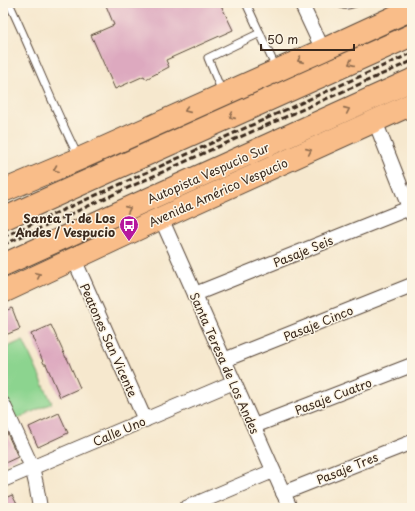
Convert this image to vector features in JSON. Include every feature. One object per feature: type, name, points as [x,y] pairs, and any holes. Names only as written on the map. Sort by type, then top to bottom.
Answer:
[{"type":"main road","points":[[3,191],[79,159],[412,9]]},
{"type":"main road","points":[[3,219],[412,35]]},
{"type":"main road","name":"Autopista Vespucio Sur","points":[[3,265],[412,80]]},
{"type":"main road","name":"Avenida Américo Vespucio","points":[[3,292],[161,218],[412,104]]},
{"type":"street","points":[[300,3],[323,50]]},
{"type":"street","points":[[375,121],[411,210]]},
{"type":"street","name":"Pasaje Seis","points":[[195,294],[411,210]]},
{"type":"street","name":"Santa Teresa de Los Andes","points":[[161,218],[290,508]]},
{"type":"street","name":"Peatones San Vicente","points":[[74,259],[145,420]]},
{"type":"street","name":"Pasaje Cinco","points":[[224,360],[412,285]]},
{"type":"street","name":"Pasaje Cuatro","points":[[254,426],[412,365]]},
{"type":"street","name":"Calle Uno","points":[[3,480],[234,382]]},
{"type":"street","points":[[3,404],[32,468],[40,508]]},
{"type":"street","name":"Pasaje Tres","points":[[283,493],[412,442]]},
{"type":"street","points":[[186,508],[273,471]]},
{"type":"lane","points":[[9,3],[79,159]]},
{"type":"lane","points":[[246,3],[277,70]]},
{"type":"lane","points":[[339,3],[349,6],[355,3]]},
{"type":"lane","points":[[223,94],[208,58],[260,33]]},
{"type":"green space","points":[[23,340],[52,403],[3,425],[3,349]]},
{"type":"building","points":[[105,3],[220,3],[233,30],[166,60],[169,67],[146,79],[144,76],[115,89],[91,35],[114,25]]},
{"type":"building","points":[[12,308],[20,329],[3,336],[3,312]]},
{"type":"building","points":[[51,325],[80,388],[60,397],[31,334]]},
{"type":"building","points":[[59,413],[68,433],[38,447],[29,427]]},
{"type":"building","points":[[3,424],[18,457],[3,464]]},
{"type":"building","points":[[12,495],[19,508],[3,508],[3,499]]},
{"type":"railway","points":[[3,237],[412,53]]},
{"type":"railway","points":[[3,245],[206,152],[412,61]]},
{"type":"place","name":"Santa T. de Los Andes / Vespucio","points":[[129,242]]}]
